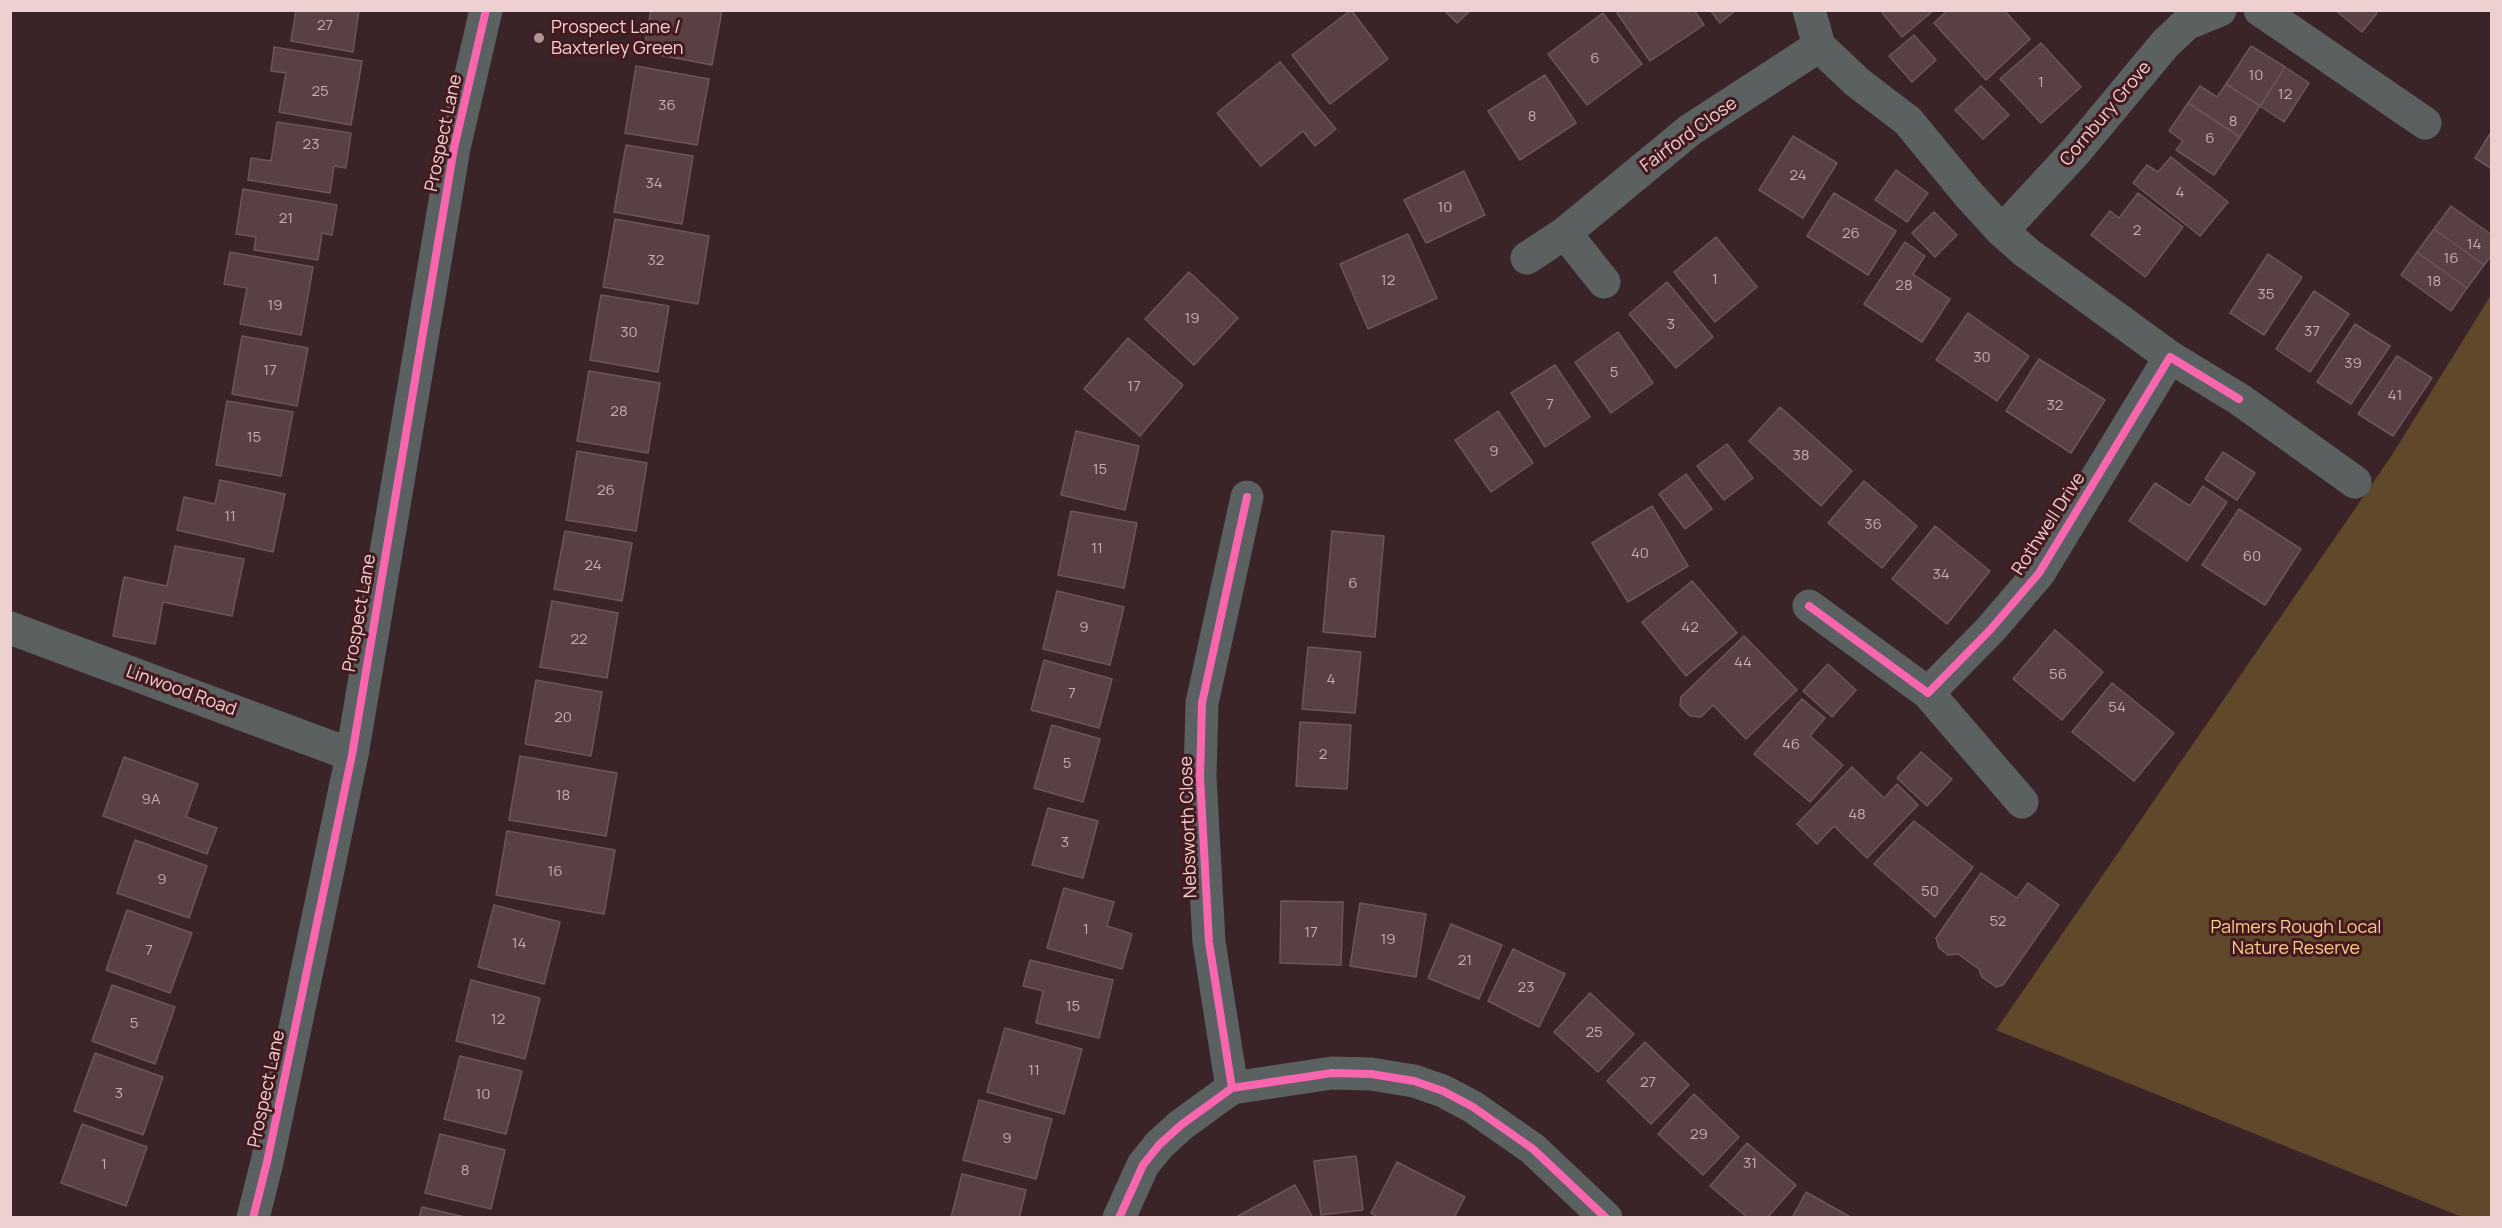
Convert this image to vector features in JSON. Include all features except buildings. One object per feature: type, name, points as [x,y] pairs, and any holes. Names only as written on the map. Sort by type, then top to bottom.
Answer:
[{"type":"street","name":"Prospect Lane","points":[[252,1218],[267,1162],[352,755],[454,148],[486,10]]},
{"type":"street","points":[[1809,10],[1820,46],[1857,82],[1908,121],[1969,195],[2002,231],[2027,253],[2170,357],[2239,399],[2355,482]]},
{"type":"street","name":"Cornbury Grove","points":[[2002,231],[2076,151],[2165,44],[2186,24],[2220,10]]},
{"type":"street","points":[[2260,10],[2425,123]]},
{"type":"street","name":"Fairford Close","points":[[1527,258],[1565,233],[1690,130],[1820,46]]},
{"type":"street","points":[[1565,233],[1604,282]]},
{"type":"street","name":"Rothwell Drive","points":[[1928,693],[1990,630],[2039,573],[2170,357]]},
{"type":"street","name":"Nebsworth Close","points":[[1232,1088],[1209,942],[1200,777],[1202,703],[1247,497]]},
{"type":"street","points":[[1809,606],[1928,693],[2022,802]]},
{"type":"street","name":"Linwood Road","points":[[10,628],[352,755]]},
{"type":"street","points":[[1119,1218],[1143,1165],[1159,1145],[1181,1125],[1232,1088],[1342,1073],[1371,1074],[1414,1081],[1443,1091],[1473,1107],[1533,1149],[1606,1218]]},
{"type":"green space","name":"Palmers Rough Local Nature Reserve","points":[[2491,295],[2491,1217],[2462,1217],[1996,1030],[2392,455]]},
{"type":"cycle path","points":[[253,1218],[267,1162],[352,755],[454,148],[486,10]]},
{"type":"cycle path","points":[[1809,606],[1928,693],[1990,630],[2039,573],[2170,357],[2239,399]]},
{"type":"cycle path","points":[[1232,1088],[1209,942],[1200,777],[1202,703],[1247,497]]},
{"type":"cycle path","points":[[1119,1218],[1143,1165],[1159,1145],[1181,1125],[1232,1088],[1332,1073],[1371,1074],[1414,1081],[1443,1091],[1473,1107],[1533,1149],[1606,1218]]},
{"type":"place","name":"Prospect Lane / Baxterley Green","points":[[539,38]]}]
